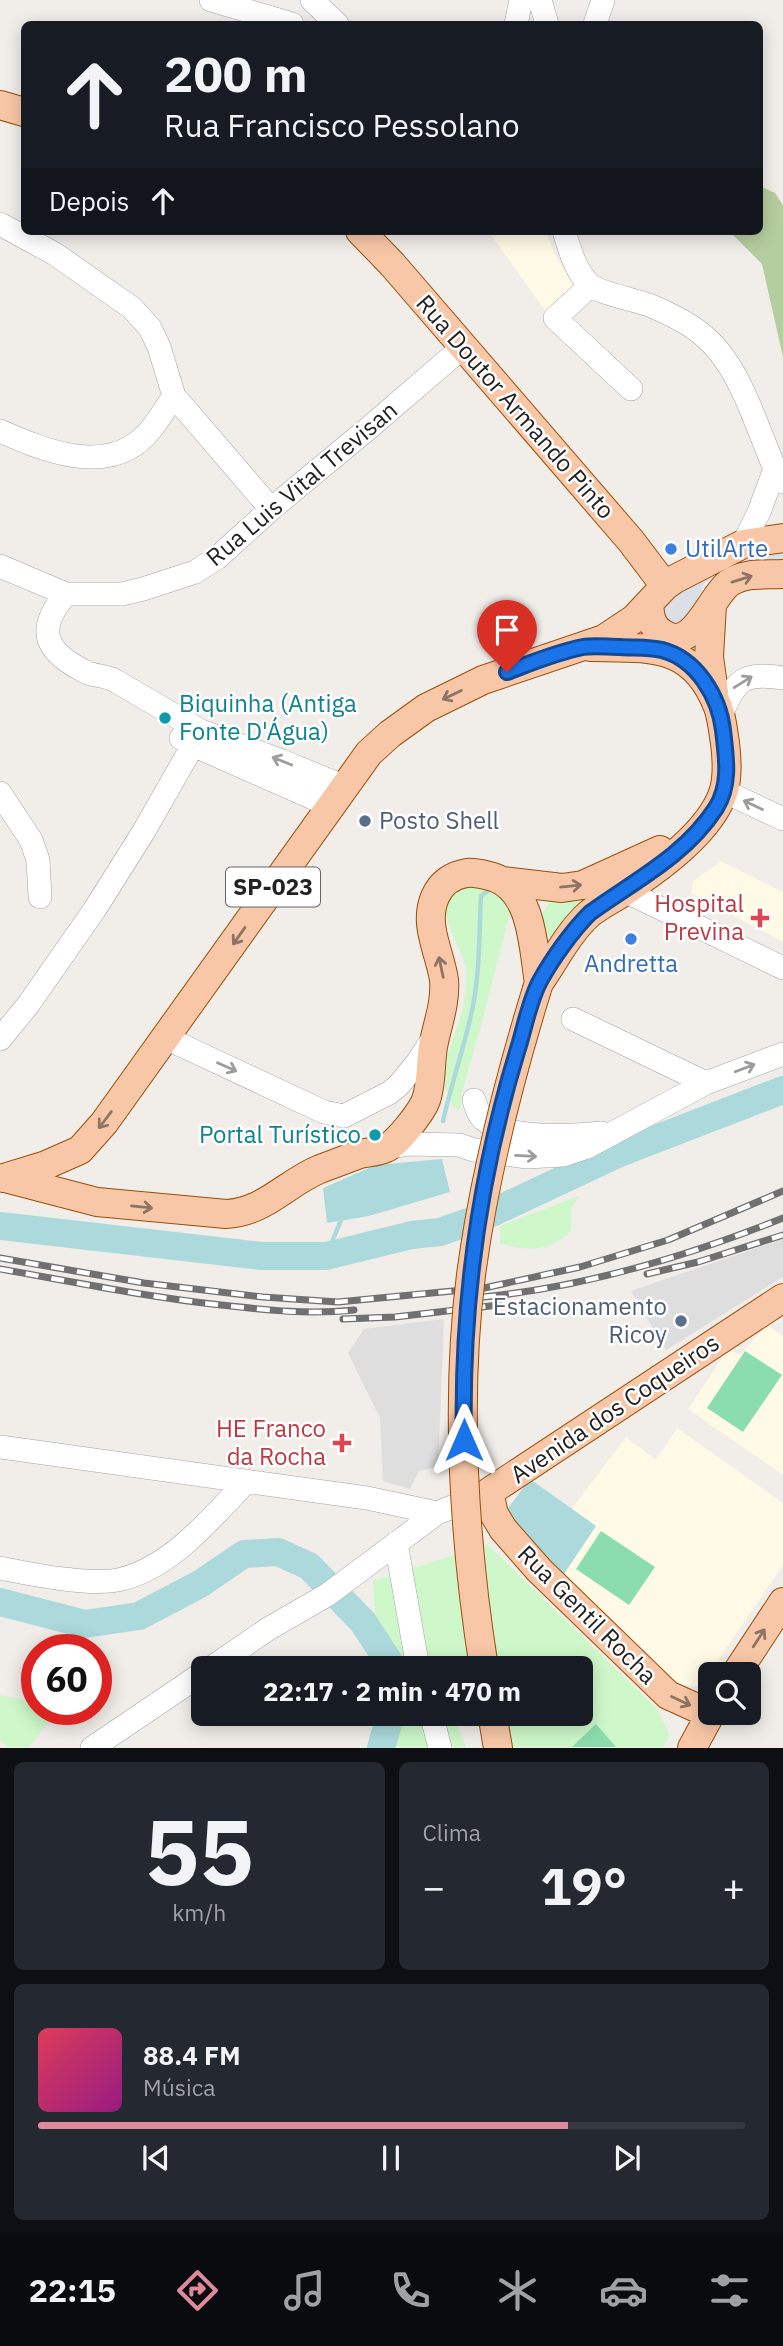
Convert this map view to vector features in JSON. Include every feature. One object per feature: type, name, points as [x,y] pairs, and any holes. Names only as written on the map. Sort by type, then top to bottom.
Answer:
[{"type":"main road","points":[[0,105],[21,111]]},
{"type":"main road","name":"Rua Doutor Armando Pinto","points":[[364,235],[392,264],[631,541],[657,595],[650,614],[654,626],[673,639],[687,635],[712,605]]},
{"type":"main road","points":[[657,595],[743,544],[783,538]]},
{"type":"main road","points":[[482,1656],[475,1608],[465,1484],[464,1418],[471,1278],[489,1163],[509,1078],[538,986],[579,924],[605,902],[673,856],[717,806],[724,792],[727,763],[709,657],[712,605],[724,588],[739,578],[783,574]]},
{"type":"main road","name":"SP-023","points":[[2,1177],[46,1165],[80,1150],[104,1123],[369,753],[390,734],[426,708],[483,680],[615,633],[657,595]]},
{"type":"main road","name":"SP-023","points":[[584,646],[666,651],[687,663],[718,707]]},
{"type":"main road","name":"SP-023","points":[[2,1177],[97,1202],[226,1214],[245,1213],[313,1172],[386,1148],[405,1130],[422,1109],[427,1098],[444,982],[430,921],[435,898],[447,881],[470,872],[503,881],[562,888],[583,885],[654,852],[688,841]]},
{"type":"main road","points":[[503,881],[516,892],[525,911],[538,986]]},
{"type":"main road","points":[[80,1150],[75,1168],[85,1188],[97,1202]]},
{"type":"main road","name":"Avenida dos Coqueiros","points":[[489,1492],[778,1307]]},
{"type":"main road","name":"Rua Gentil Rocha","points":[[489,1492],[494,1514],[503,1529],[539,1570],[667,1695],[698,1709]]},
{"type":"main road","points":[[744,1662],[783,1602]]},
{"type":"main road","points":[[692,1748],[704,1725]]},
{"type":"street","points":[[211,0],[282,21]]},
{"type":"street","points":[[312,0],[334,21]]},
{"type":"street","points":[[517,21],[521,0]]},
{"type":"street","points":[[540,0],[546,21]]},
{"type":"street","points":[[596,21],[603,0]]},
{"type":"street","points":[[0,224],[55,254],[132,308],[150,328],[159,346],[174,396],[271,509]]},
{"type":"street","points":[[566,235],[579,271],[590,286],[650,306],[682,321],[705,336],[719,351],[736,378],[779,475],[743,544]]},
{"type":"street","points":[[590,286],[555,318],[631,389]]},
{"type":"street","name":"Rua Luis Vital Trevisan","points":[[66,594],[122,594],[195,572],[217,558],[463,347]]},
{"type":"street","points":[[0,431],[33,446],[63,454],[78,457],[112,455],[144,438],[174,396]]},
{"type":"street","points":[[0,566],[66,594],[49,617],[46,627],[48,640],[63,656],[91,674],[114,680],[197,738],[282,761],[338,797]]},
{"type":"street","points":[[718,707],[742,680],[756,675],[783,678]]},
{"type":"street","points":[[0,1039],[28,1005],[95,909],[144,831],[197,738]]},
{"type":"street","points":[[724,792],[783,819]]},
{"type":"street","points":[[0,793],[31,840],[38,860],[40,897]]},
{"type":"street","points":[[625,891],[783,968]]},
{"type":"street","points":[[573,1019],[706,1083]]},
{"type":"street","points":[[166,1038],[324,1112],[344,1116],[372,1103],[398,1086],[436,1034]]},
{"type":"street","points":[[386,1148],[408,1144],[458,1145],[502,1154],[563,1155],[587,1147],[706,1083],[783,1054]]},
{"type":"street","points":[[474,1100],[483,1119],[494,1126],[515,1131],[574,1136],[617,1131]]},
{"type":"street","points":[[0,1447],[367,1498],[437,1513]]},
{"type":"street","points":[[0,1568],[74,1579],[122,1579],[152,1567],[171,1555],[247,1480]]},
{"type":"street","name":"Avenida dos Coqueiros","points":[[229,1656],[350,1577],[437,1513],[489,1492]]},
{"type":"street","points":[[396,1543],[416,1656]]},
{"type":"street","points":[[92,1748],[191,1681]]},
{"type":"street","points":[[434,1726],[440,1748]]},
{"type":"shaded area","points":[[491,235],[547,235],[558,261],[575,285],[549,316]]},
{"type":"shaded area","points":[[783,549],[783,562],[728,565],[704,584],[686,625],[670,630],[659,618],[661,605],[713,568],[752,552]]},
{"type":"shaded area","name":"Hospital Previna","points":[[721,861],[783,892],[783,942],[691,893],[693,881]]},
{"type":"shaded area","name":"Estacionamento Ricoy","points":[[783,1239],[783,1277],[666,1350],[631,1291]]},
{"type":"shaded area","points":[[444,1319],[438,1467],[419,1471],[410,1489],[383,1481],[380,1418],[348,1353],[364,1329]]},
{"type":"shaded area","points":[[767,1325],[783,1336],[783,1475],[688,1409],[728,1349],[740,1355]]},
{"type":"shaded area","points":[[677,1428],[783,1503],[783,1565],[717,1662],[698,1662],[698,1687],[677,1684],[564,1574],[596,1526],[572,1508],[626,1437],[656,1460]]},
{"type":"green space","points":[[763,187],[775,193],[783,205],[783,357],[762,264],[733,235],[763,235]]},
{"type":"green space","points":[[485,878],[509,903],[510,912],[462,1092],[460,1110],[453,1106],[440,1073],[460,1017],[466,985],[465,963],[448,920],[447,898],[453,889],[464,882]]},
{"type":"green space","points":[[553,896],[576,896],[580,902],[555,938],[547,937],[541,916]]},
{"type":"green space","points":[[579,1196],[572,1208],[571,1230],[556,1243],[529,1249],[500,1243],[500,1226]]},
{"type":"green space","points":[[745,1351],[782,1375],[743,1432],[707,1408]]},
{"type":"green space","points":[[601,1531],[655,1567],[629,1605],[576,1569]]},
{"type":"green space","points":[[487,1544],[657,1709],[670,1736],[663,1747],[508,1747],[476,1726],[593,1726],[593,1656],[378,1656],[373,1581]]},
{"type":"green space","points":[[0,1695],[21,1700],[21,1725],[46,1725],[29,1747],[7,1747],[0,1740]]},
{"type":"green space","points":[[596,1724],[616,1747],[572,1747]]},
{"type":"green space","points":[[383,1726],[458,1726],[466,1747],[384,1747]]},
{"type":"water","points":[[442,1159],[450,1192],[369,1216],[327,1223],[323,1188],[376,1165]]},
{"type":"water","points":[[530,1479],[596,1526],[564,1574],[528,1544],[503,1515]]},
{"type":"waterway","points":[[443,1121],[474,1001],[481,896],[493,887]]},
{"type":"waterway","points":[[0,1226],[262,1256],[326,1256],[412,1235],[440,1232],[483,1217],[617,1154],[783,1090]]},
{"type":"waterway","points":[[326,1256],[342,1218]]},
{"type":"waterway","points":[[0,1602],[85,1624],[139,1616],[200,1584],[244,1554],[278,1552],[309,1566],[363,1622],[385,1656]]},
{"type":"waterway","points":[[381,1748],[387,1726]]},
{"type":"railway","points":[[0,1258],[144,1283],[263,1297],[338,1302],[484,1288],[580,1267],[668,1240],[783,1191]]},
{"type":"railway","points":[[483,1297],[560,1286],[636,1268],[783,1218]]},
{"type":"railway","points":[[647,1274],[698,1262],[783,1235]]},
{"type":"railway","points":[[0,1269],[138,1294],[221,1305],[304,1312],[354,1310]]},
{"type":"railway","points":[[343,1319],[395,1317],[499,1305]]},
{"type":"place","name":"UtilArte","points":[[671,549]]},
{"type":"place","name":"Biquinha (Antiga Fonte D'Água)","points":[[165,718]]},
{"type":"place","name":"Posto Shell","points":[[365,821]]},
{"type":"place","name":"Hospital Previna","points":[[760,918]]},
{"type":"place","name":"Andretta","points":[[631,939]]},
{"type":"place","name":"Portal Turístico","points":[[375,1135]]},
{"type":"place","name":"Estacionamento Ricoy","points":[[681,1321]]},
{"type":"place","name":"HE Franco da Rocha","points":[[342,1443]]},
{"type":"route","points":[[464,1440],[466,1340],[480,1214],[509,1078],[539,982],[579,924],[590,913],[673,856],[702,827],[724,792],[727,763],[721,715],[715,698],[687,663],[666,651],[584,646],[507,672]]}]
